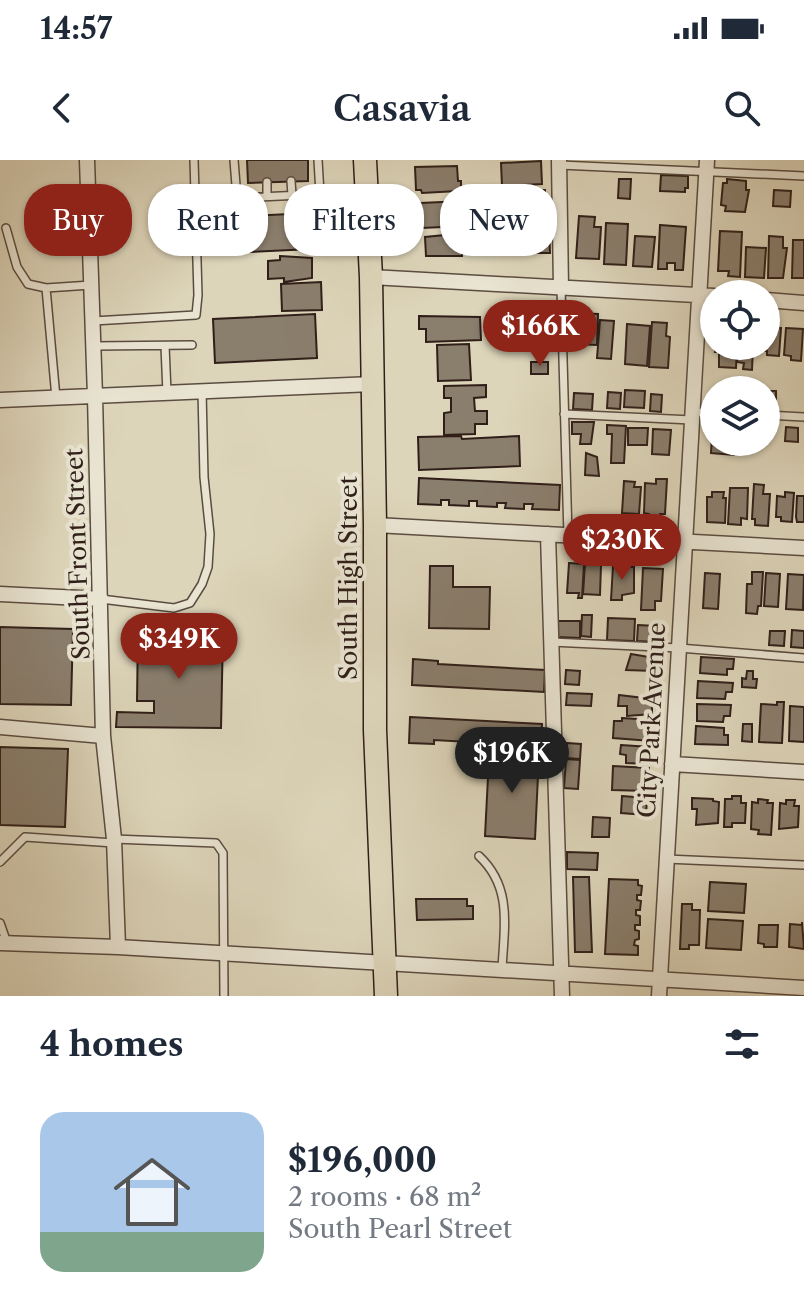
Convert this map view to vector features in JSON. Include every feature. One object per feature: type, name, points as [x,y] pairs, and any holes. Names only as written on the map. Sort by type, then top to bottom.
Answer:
[{"type":"main road","name":"South High Street","points":[[365,160],[366,184]]},
{"type":"main road","name":"South High Street","points":[[370,256],[375,730],[386,996]]},
{"type":"street","name":"South Front Street","points":[[87,160],[103,736],[114,841],[118,947]]},
{"type":"street","points":[[560,162],[561,288]]},
{"type":"street","name":"City Park Avenue","points":[[706,165],[706,280]]},
{"type":"street","points":[[371,277],[700,296]]},
{"type":"street","points":[[780,301],[804,303]]},
{"type":"street","name":"City Park Avenue","points":[[659,996],[692,416],[700,347]]},
{"type":"street","points":[[0,400],[373,384]]},
{"type":"street","points":[[375,525],[804,548]]},
{"type":"street","points":[[548,534],[562,996]]},
{"type":"street","points":[[0,594],[101,599]]},
{"type":"street","points":[[0,727],[103,736]]},
{"type":"street","points":[[672,764],[804,772]]},
{"type":"street","points":[[4,943],[118,947],[804,988]]},
{"type":"lane","points":[[194,160],[195,184]]},
{"type":"lane","points":[[234,160],[236,184]]},
{"type":"lane","points":[[318,160],[319,184]]},
{"type":"lane","points":[[560,162],[706,165],[804,176]]},
{"type":"lane","points":[[6,228],[19,274],[28,284],[46,288],[91,285]]},
{"type":"lane","points":[[93,321],[196,315],[197,256]]},
{"type":"lane","points":[[46,288],[56,398]]},
{"type":"lane","points":[[561,288],[568,536]]},
{"type":"lane","points":[[94,346],[192,345]]},
{"type":"lane","points":[[165,346],[167,393]]},
{"type":"lane","points":[[101,599],[174,608],[190,603],[202,584],[208,567],[210,534],[203,465],[202,391]]},
{"type":"lane","points":[[564,414],[700,415]]},
{"type":"lane","points":[[780,416],[804,417]]},
{"type":"lane","points":[[551,642],[804,658]]},
{"type":"lane","points":[[0,862],[25,837],[216,843],[223,853],[224,996]]},
{"type":"lane","points":[[479,856],[492,869],[501,886],[504,906],[502,970]]},
{"type":"lane","points":[[666,859],[804,865]]},
{"type":"lane","points":[[0,923],[4,943]]},
{"type":"building","points":[[247,160],[308,160],[308,181],[248,183]]},
{"type":"building","points":[[541,161],[542,184],[502,184],[501,163]]},
{"type":"building","points":[[457,166],[461,184],[440,184],[440,192],[424,193],[424,184],[416,184],[415,167]]},
{"type":"building","points":[[661,175],[688,176],[688,188],[685,192],[660,191]]},
{"type":"building","points":[[619,179],[631,179],[630,199],[618,198]]},
{"type":"building","points":[[727,179],[746,181],[746,190],[749,190],[745,212],[725,211],[726,206],[721,205],[723,183],[727,183]]},
{"type":"building","points":[[774,190],[791,191],[790,207],[773,206]]},
{"type":"building","points":[[440,202],[440,227],[424,228],[424,203]]},
{"type":"building","points":[[284,214],[284,250],[268,251],[268,215]]},
{"type":"building","points":[[579,216],[595,217],[594,227],[601,227],[599,259],[576,258]]},
{"type":"building","points":[[606,223],[628,224],[626,265],[604,264]]},
{"type":"building","points":[[660,225],[686,227],[683,270],[675,270],[675,263],[667,263],[667,269],[658,269]]},
{"type":"building","points":[[720,231],[742,232],[740,277],[728,276],[729,271],[718,271]]},
{"type":"building","points":[[440,236],[440,256],[426,256],[425,237]]},
{"type":"building","points":[[635,236],[655,237],[652,267],[633,266]]},
{"type":"building","points":[[769,236],[783,237],[783,248],[787,248],[783,278],[768,278]]},
{"type":"building","points":[[793,240],[804,240],[804,278],[792,278]]},
{"type":"building","points":[[746,247],[766,248],[764,278],[745,277]]},
{"type":"building","points":[[280,256],[312,258],[312,278],[284,282],[284,278],[268,279],[268,261],[280,260]]},
{"type":"building","points":[[321,282],[322,310],[282,311],[281,284]]},
{"type":"building","points":[[576,313],[598,314],[597,345],[574,344]]},
{"type":"building","points":[[315,314],[317,358],[215,363],[213,319]]},
{"type":"building","points":[[419,316],[480,317],[481,340],[426,342],[426,329],[419,329]]},
{"type":"building","points":[[600,320],[614,321],[611,359],[597,358]]},
{"type":"building","points":[[652,322],[667,323],[666,336],[670,337],[668,368],[649,367]]},
{"type":"building","points":[[627,324],[650,326],[647,366],[625,364]]},
{"type":"building","points":[[786,328],[803,329],[801,361],[784,355]]},
{"type":"building","points":[[469,344],[471,380],[438,381],[437,345]]},
{"type":"building","points":[[719,360],[736,360],[736,368],[719,367]]},
{"type":"building","points":[[752,360],[752,370],[743,369],[744,363],[737,362]]},
{"type":"building","points":[[531,362],[548,362],[548,374],[531,374]]},
{"type":"building","points":[[486,385],[486,397],[474,398],[475,411],[487,411],[487,424],[475,424],[475,434],[444,435],[444,413],[451,412],[451,398],[444,398],[444,386]]},
{"type":"building","points":[[625,390],[645,391],[644,408],[624,407]]},
{"type":"building","points":[[608,392],[621,393],[620,409],[607,408]]},
{"type":"building","points":[[574,393],[593,394],[592,410],[573,409]]},
{"type":"building","points":[[651,394],[662,395],[661,412],[650,411]]},
{"type":"building","points":[[572,422],[594,422],[591,444],[580,444],[581,434],[572,434]]},
{"type":"building","points":[[607,425],[626,426],[624,463],[611,463],[612,434],[607,434]]},
{"type":"building","points":[[786,427],[798,428],[798,442],[785,441]]},
{"type":"building","points":[[628,428],[648,428],[647,445],[628,445]]},
{"type":"building","points":[[653,429],[671,430],[669,455],[652,454]]},
{"type":"building","points":[[461,436],[462,439],[519,436],[520,466],[419,470],[418,437]]},
{"type":"building","points":[[586,453],[597,457],[599,476],[585,475]]},
{"type":"building","points":[[419,478],[560,485],[559,510],[532,509],[533,504],[524,504],[524,509],[505,508],[506,503],[497,503],[497,507],[477,506],[477,501],[469,501],[469,506],[449,505],[449,500],[441,500],[441,505],[418,504]]},
{"type":"building","points":[[656,479],[667,479],[665,514],[660,514],[660,519],[649,518],[649,514],[644,513],[645,483],[656,484]]},
{"type":"building","points":[[624,481],[635,482],[634,487],[641,487],[639,514],[622,513]]},
{"type":"building","points":[[754,484],[764,485],[763,494],[770,494],[768,526],[755,525],[755,519],[752,519]]},
{"type":"building","points":[[730,488],[748,488],[747,519],[741,518],[741,525],[728,524]]},
{"type":"building","points":[[712,492],[724,492],[725,523],[707,522],[707,497],[712,497]]},
{"type":"building","points":[[785,492],[794,493],[792,522],[776,517],[777,496],[785,497]]},
{"type":"building","points":[[797,496],[804,496],[804,522],[797,522]]},
{"type":"building","points":[[569,563],[584,564],[582,598],[578,598],[579,593],[567,593]]},
{"type":"building","points":[[585,564],[601,565],[600,595],[583,594]]},
{"type":"building","points":[[430,566],[453,566],[453,587],[490,587],[489,629],[429,628]]},
{"type":"building","points":[[613,566],[634,567],[634,593],[622,595],[622,600],[611,600]]},
{"type":"building","points":[[643,568],[663,569],[661,601],[655,601],[655,610],[641,610]]},
{"type":"building","points":[[752,572],[763,572],[761,606],[758,606],[757,614],[746,613],[747,584],[752,584]]},
{"type":"building","points":[[705,573],[720,574],[718,609],[703,608]]},
{"type":"building","points":[[766,573],[780,574],[778,607],[764,606]]},
{"type":"building","points":[[788,574],[804,575],[803,610],[786,609]]},
{"type":"building","points":[[582,615],[592,615],[591,637],[581,636]]},
{"type":"building","points":[[608,618],[635,619],[634,641],[607,640]]},
{"type":"building","points":[[557,621],[580,621],[580,638],[556,637]]},
{"type":"building","points":[[638,625],[656,626],[655,642],[637,641]]},
{"type":"building","points":[[0,627],[73,629],[71,705],[0,704]]},
{"type":"building","points":[[792,630],[804,631],[804,648],[791,647]]},
{"type":"building","points":[[770,631],[785,631],[784,646],[769,645]]},
{"type":"building","points":[[138,632],[223,633],[221,728],[116,727],[117,712],[154,713],[154,701],[137,701]]},
{"type":"building","points":[[631,654],[655,658],[654,671],[626,670]]},
{"type":"building","points":[[701,657],[734,659],[733,669],[727,669],[727,675],[700,673]]},
{"type":"building","points":[[413,659],[438,661],[438,664],[545,670],[544,692],[412,685]]},
{"type":"building","points":[[566,670],[580,671],[579,685],[565,684]]},
{"type":"building","points":[[747,671],[753,671],[753,679],[757,679],[756,688],[742,687],[742,678],[746,679]]},
{"type":"building","points":[[698,681],[733,683],[732,692],[726,692],[725,699],[697,698]]},
{"type":"building","points":[[567,693],[592,694],[591,706],[566,705]]},
{"type":"building","points":[[619,695],[652,699],[652,714],[627,716],[627,706],[618,706]]},
{"type":"building","points":[[777,702],[784,702],[782,743],[759,742],[761,704],[777,705]]},
{"type":"building","points":[[697,704],[731,705],[730,716],[724,716],[723,722],[697,721]]},
{"type":"building","points":[[790,706],[804,707],[804,742],[789,741]]},
{"type":"building","points":[[410,717],[542,724],[541,746],[434,740],[434,744],[409,743]]},
{"type":"building","points":[[622,718],[653,720],[651,741],[613,738],[614,721],[622,721]]},
{"type":"building","points":[[743,724],[752,724],[752,742],[742,741]]},
{"type":"building","points":[[696,726],[724,728],[728,745],[695,744]]},
{"type":"building","points":[[567,743],[581,744],[580,759],[566,758]]},
{"type":"building","points":[[621,745],[650,747],[649,764],[626,763],[626,755],[620,754]]},
{"type":"building","points":[[0,747],[68,749],[65,827],[0,825]]},
{"type":"building","points":[[494,752],[539,754],[535,839],[485,836],[489,757],[494,757]]},
{"type":"building","points":[[566,759],[580,760],[578,789],[564,788]]},
{"type":"building","points":[[613,766],[649,768],[647,791],[612,790]]},
{"type":"building","points":[[622,796],[647,798],[646,815],[621,813]]},
{"type":"building","points":[[732,796],[741,796],[741,803],[746,803],[745,823],[732,823],[732,827],[724,827],[725,799],[732,799]]},
{"type":"building","points":[[692,798],[719,802],[718,823],[696,825],[697,809],[692,809]]},
{"type":"building","points":[[758,799],[773,803],[771,835],[758,834],[759,830],[751,829],[752,802],[758,803]]},
{"type":"building","points":[[786,800],[795,800],[794,806],[799,806],[798,827],[779,829],[780,803],[786,804]]},
{"type":"building","points":[[593,817],[610,818],[609,837],[592,837]]},
{"type":"building","points":[[567,852],[598,853],[597,870],[567,869]]},
{"type":"building","points":[[573,877],[589,877],[592,952],[575,952]]},
{"type":"building","points":[[609,879],[638,880],[638,885],[642,886],[641,895],[637,895],[637,900],[641,901],[640,910],[636,910],[640,925],[635,925],[635,930],[639,931],[639,939],[635,940],[634,945],[638,946],[638,955],[605,954]]},
{"type":"building","points":[[710,882],[746,884],[744,913],[708,911]]},
{"type":"building","points":[[416,899],[467,899],[467,906],[473,906],[473,919],[417,920]]},
{"type":"building","points":[[682,904],[692,904],[692,910],[700,910],[699,945],[689,945],[689,949],[680,949]]},
{"type":"building","points":[[708,919],[743,921],[741,950],[706,948]]},
{"type":"building","points":[[802,922],[804,949],[789,947],[790,924],[802,925]]},
{"type":"building","points":[[759,925],[778,925],[777,947],[764,947],[764,944],[758,943]]}]
